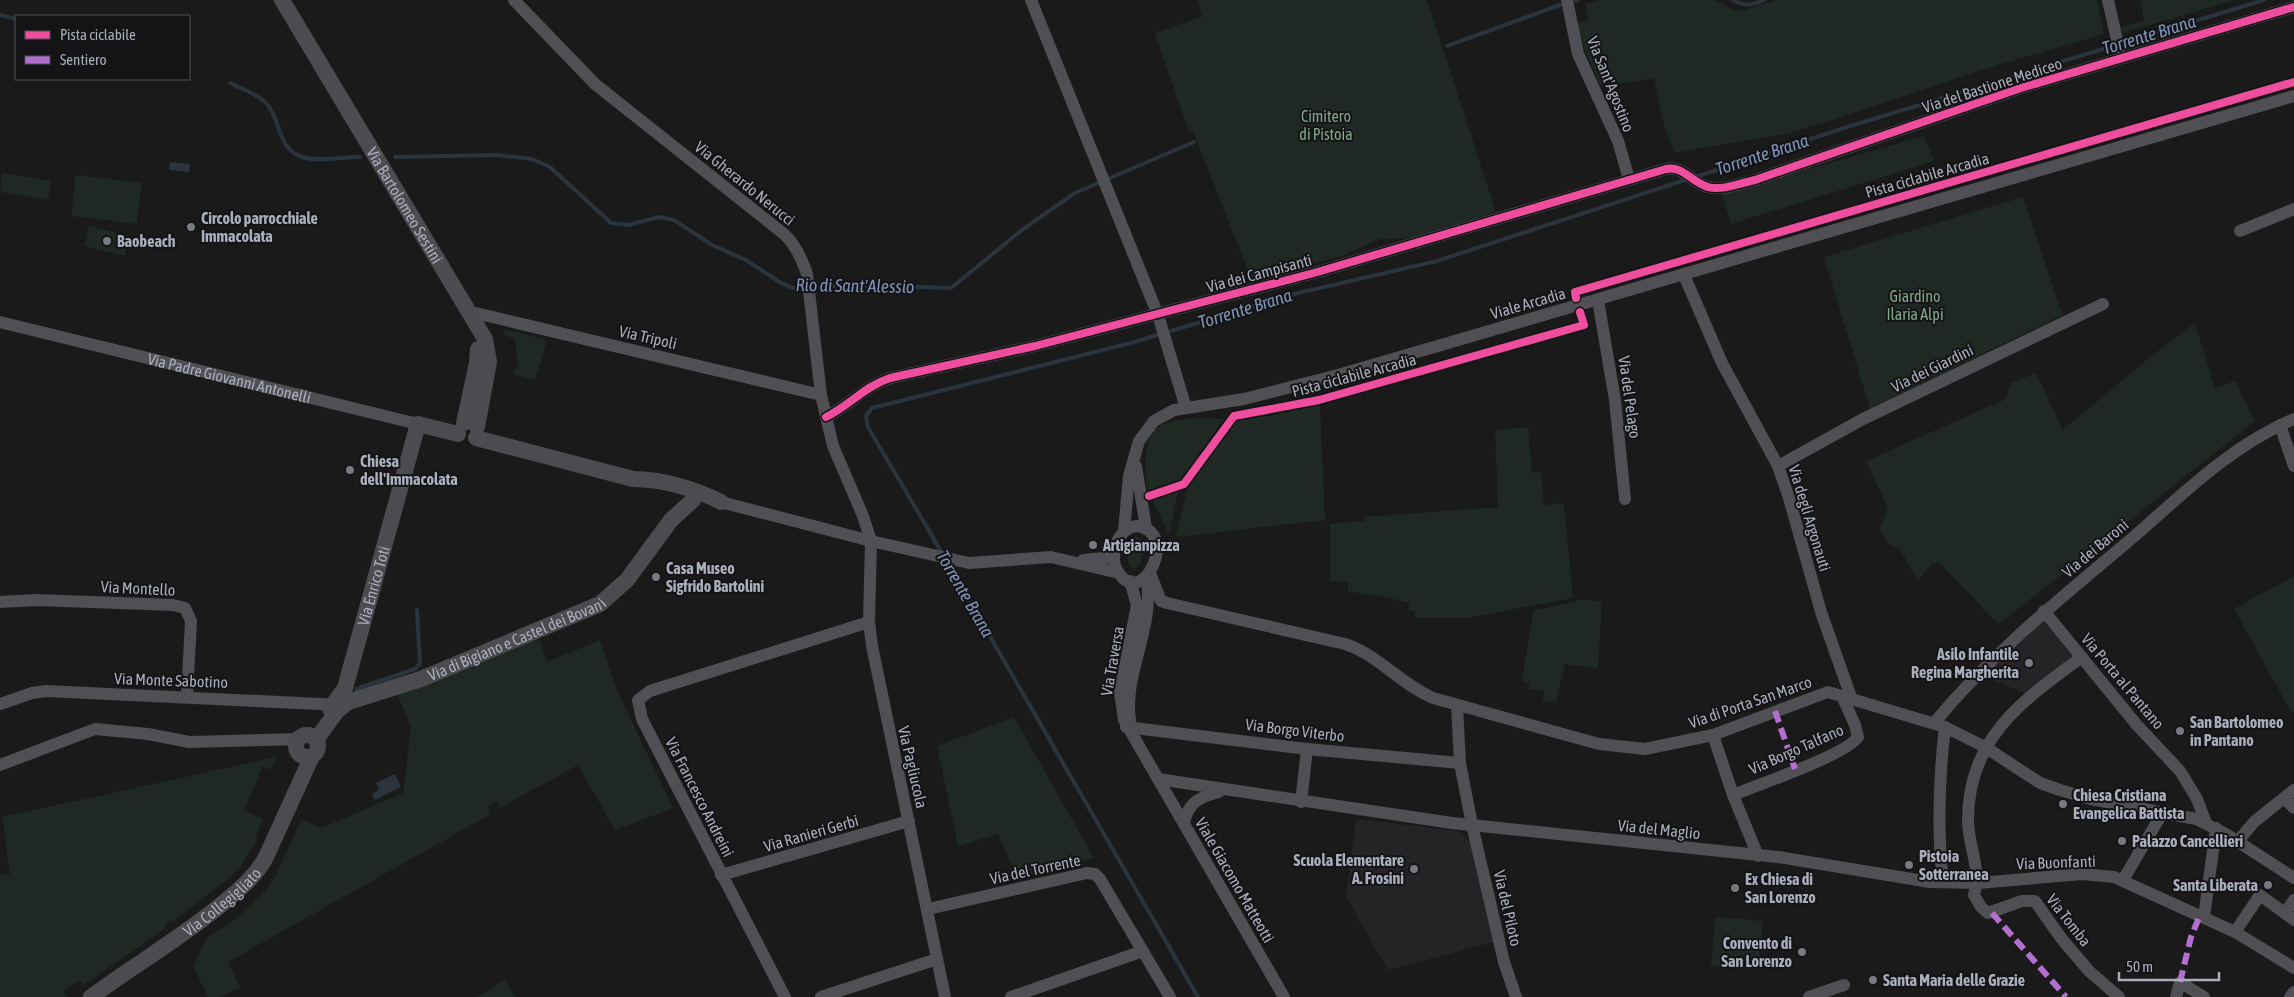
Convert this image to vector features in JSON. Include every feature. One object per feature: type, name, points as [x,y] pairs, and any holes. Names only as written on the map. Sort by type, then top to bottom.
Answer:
[{"type":"main road","name":"Via Bartolomeo Sestini","points":[[282,0],[476,326],[477,363],[469,431]]},
{"type":"main road","name":"Via Padre Giovanni Antonelli","points":[[418,424],[469,431],[634,479]]},
{"type":"main road","name":"Via Enrico Toti","points":[[339,704],[418,424]]},
{"type":"main road","points":[[634,479],[645,488],[693,500],[721,502]]},
{"type":"main road","points":[[634,479],[647,479],[687,489],[705,494],[721,502]]},
{"type":"main road","name":"Via di Bigiano e Castel dei Bovani","points":[[303,747],[339,704],[421,679],[600,604],[627,580],[671,520],[693,500]]},
{"type":"main road","name":"Via Collegigliato","points":[[91,997],[186,933],[237,892],[257,872],[266,857],[303,747]]},
{"type":"street","name":"Via Gherardo Nerucci","points":[[514,0],[595,84],[789,238],[800,256],[807,274],[821,395],[833,446],[863,516],[871,541]]},
{"type":"street","points":[[1031,0],[1159,319],[1184,402]]},
{"type":"street","name":"Via Sant'Agostino","points":[[1566,0],[1578,54],[1618,141],[1629,179]]},
{"type":"street","points":[[2108,0],[2120,54]]},
{"type":"street","name":"Via del Bastione Mediceo","points":[[1700,184],[1715,188],[1754,180],[2120,54],[2293,4]]},
{"type":"street","name":"Viale Arcadia","points":[[1124,531],[1129,476],[1143,434],[1154,421],[1184,402],[1218,404],[1270,393],[1598,300],[2294,96]]},
{"type":"street","name":"Via dei Campisanti","points":[[826,417],[845,407],[876,383],[890,378],[1159,319],[1670,168],[1679,169],[1700,184]]},
{"type":"street","points":[[2240,231],[2294,209]]},
{"type":"street","name":"Via degli Argonauti","points":[[1684,274],[1722,362],[1778,466],[1790,498],[1846,697]]},
{"type":"street","name":"Via del Pelago","points":[[1598,300],[1615,400],[1625,499]]},
{"type":"street","name":"Via dei Giardini","points":[[1778,466],[1863,419],[2103,304]]},
{"type":"street","name":"Via Tripoli","points":[[467,311],[821,395]]},
{"type":"street","name":"Via Padre Giovanni Antonelli","points":[[0,322],[418,424]]},
{"type":"street","name":"Via dei Baroni","points":[[1940,725],[1987,664],[2044,611],[2236,450],[2294,419]]},
{"type":"street","points":[[2280,425],[2294,466]]},
{"type":"street","name":"Viale Arcadia","points":[[1135,456],[1146,528]]},
{"type":"street","points":[[721,502],[871,541],[969,563],[1042,556],[1070,560],[1119,573],[1130,581],[1138,581],[1148,576],[1155,561],[1156,546],[1154,536],[1146,528],[1134,526],[1124,531],[1118,541],[1114,557],[1119,573]]},
{"type":"street","name":"Via Pagliucola","points":[[871,541],[869,622],[882,700],[928,909],[945,997]]},
{"type":"street","points":[[1070,560],[1114,557]]},
{"type":"street","name":"Via di Porta San Marco","points":[[1148,576],[1161,601],[1352,647],[1377,659],[1420,692],[1457,706],[1599,744],[1628,749],[1655,748],[1713,735],[1828,692],[1940,725],[1985,747],[2026,775],[2049,787],[2091,799],[2160,811],[2211,826],[2238,841],[2294,878]]},
{"type":"street","name":"Via Traversa","points":[[1129,727],[1129,700],[1149,604],[1148,576]]},
{"type":"street","name":"Via Traversa","points":[[1130,581],[1137,605],[1120,692],[1120,704],[1136,744],[1158,779]]},
{"type":"street","name":"Via Montello","points":[[0,602],[36,600],[173,605],[185,608],[190,616],[191,625],[187,696]]},
{"type":"street","name":"Via Porta al Pantano","points":[[2044,611],[2136,724],[2180,771],[2211,826]]},
{"type":"street","name":"Via Francesco Andreini","points":[[786,997],[642,718],[638,705],[640,696],[650,691],[869,622]]},
{"type":"street","points":[[1978,883],[1968,821],[1972,788],[1985,747],[2002,725],[2032,695],[2082,656]]},
{"type":"street","name":"Via Monte Sabotino","points":[[0,704],[32,693],[46,691],[339,704]]},
{"type":"street","name":"Via Borgo Talfano","points":[[1733,794],[1822,758],[1854,742],[1858,737],[1846,697]]},
{"type":"street","name":"Via del Piloto","points":[[1457,706],[1460,763],[1472,825],[1504,962],[1516,997]]},
{"type":"street","points":[[1940,725],[1940,856],[1943,882]]},
{"type":"street","name":"Via Borgo Viterbo","points":[[1129,727],[1307,749],[1460,763]]},
{"type":"street","points":[[0,765],[95,729],[148,734],[189,742],[274,738],[303,747]]},
{"type":"street","points":[[1713,735],[1733,794],[1758,856]]},
{"type":"street","points":[[1301,802],[1307,749]]},
{"type":"street","name":"Via del Maglio","points":[[1158,779],[1224,791],[1472,825],[1842,866],[1869,872],[1943,882]]},
{"type":"street","name":"Viale Giacomo Matteotti","points":[[1158,779],[1284,997]]},
{"type":"street","points":[[1184,823],[1187,811],[1195,801],[1224,791]]},
{"type":"street","points":[[2238,841],[2254,822],[2289,794],[2294,808]]},
{"type":"street","points":[[2123,880],[2160,811]]},
{"type":"street","name":"Via Ranieri Gerbi","points":[[722,875],[909,821]]},
{"type":"street","points":[[2204,917],[2210,864],[2211,826]]},
{"type":"street","name":"Via del Torrente","points":[[928,909],[1087,873],[1095,874],[1100,879],[1170,997]]},
{"type":"street","name":"Via Buonfanti","points":[[1943,882],[1978,883],[2082,874],[2123,880],[2235,932],[2294,968]]},
{"type":"street","name":"Via Tomba","points":[[1978,883],[1974,895],[1981,907],[1988,913],[2022,901],[2036,902],[2088,971],[2119,997]]},
{"type":"street","points":[[2235,932],[2260,895],[2290,917],[2294,900]]},
{"type":"street","points":[[1011,997],[1143,951]]},
{"type":"street","points":[[821,997],[937,959]]},
{"type":"street","points":[[2176,997],[2180,982],[2204,997]]},
{"type":"street","points":[[1810,997],[1844,985]]},
{"type":"street","points":[[2290,997],[2294,992]]},
{"type":"shaded area","points":[[170,162],[190,164],[189,172],[169,170]]},
{"type":"shaded area","name":"Asilo Infantile Regina Margherita","points":[[2045,619],[2076,655],[2026,694],[1989,678],[1983,672]]},
{"type":"shaded area","points":[[395,774],[401,787],[375,800],[372,794],[379,790],[376,783]]},
{"type":"shaded area","name":"Scuola Elementare A. Frosini","points":[[1356,819],[1458,831],[1471,842],[1494,942],[1388,970],[1346,897]]},
{"type":"green space","name":"Cimitero di Pistoia","points":[[1198,0],[1427,0],[1496,212],[1412,238],[1380,239],[1344,255],[1252,281],[1193,131],[1189,132],[1155,33],[1202,17]]},
{"type":"green space","points":[[1599,0],[1715,0],[1738,12],[1777,0],[2097,0],[2104,34],[1978,71],[1830,121],[1785,134],[1674,153],[1663,122],[1654,78],[1601,87],[1580,38],[1577,24],[1589,20],[1585,4]]},
{"type":"green space","points":[[2140,0],[2235,0],[2122,33],[2120,27],[2144,21]]},
{"type":"green space","points":[[1924,136],[1934,161],[1731,224],[1721,191],[1753,185]]},
{"type":"green space","points":[[2,173],[51,181],[48,200],[0,192]]},
{"type":"green space","points":[[76,175],[142,183],[137,224],[71,216]]},
{"type":"green space","name":"Giardino Ilaria Alpi","points":[[2023,197],[2062,315],[1870,409],[1824,257]]},
{"type":"green space","name":"Baobeach","points":[[89,226],[129,236],[125,256],[84,246]]},
{"type":"green space","points":[[2195,323],[2215,388],[2235,381],[2255,421],[1998,624],[1941,564],[1933,563],[1918,580],[1899,548],[1889,544],[1879,531],[1888,508],[1866,461],[2006,399],[2011,383],[2036,373],[2063,430],[2150,357]]},
{"type":"green space","points":[[504,329],[547,340],[535,380],[512,374],[518,365],[515,339],[504,335]]},
{"type":"green space","points":[[1320,405],[1325,520],[1176,537],[1188,486],[1233,419],[1268,416]]},
{"type":"green space","points":[[1189,419],[1227,419],[1220,424],[1185,478],[1173,485],[1148,493],[1146,456],[1150,438],[1161,425]]},
{"type":"green space","points":[[1528,427],[1532,473],[1541,472],[1544,505],[1564,503],[1573,598],[1467,618],[1415,618],[1414,611],[1409,610],[1409,603],[1374,594],[1373,596],[1348,591],[1348,582],[1330,581],[1330,524],[1365,521],[1365,517],[1498,507],[1495,430]]},
{"type":"green space","points":[[1178,491],[1169,535],[1152,499]]},
{"type":"green space","points":[[1134,537],[1138,537],[1142,543],[1143,550],[1140,565],[1134,569],[1130,567],[1128,556]]},
{"type":"green space","points":[[2294,576],[2294,712],[2292,714],[2234,609]]},
{"type":"green space","points":[[1583,599],[1602,602],[1598,668],[1565,664],[1556,702],[1542,700],[1545,691],[1528,689],[1530,683],[1522,681],[1533,611]]},
{"type":"green space","points":[[539,638],[547,662],[600,640],[616,688],[673,808],[615,830],[578,765],[500,808],[497,801],[488,806],[491,814],[228,962],[240,987],[221,997],[208,997],[193,966],[207,938],[237,918],[265,891],[276,875],[301,819],[321,828],[403,793],[411,726],[397,694]]},
{"type":"green space","points":[[1014,717],[1094,858],[1017,878],[998,834],[958,846],[937,746]]},
{"type":"green space","points":[[277,757],[271,770],[263,766],[244,810],[263,819],[255,837],[258,838],[239,870],[173,922],[170,920],[165,924],[166,928],[84,985],[80,980],[64,991],[67,997],[0,997],[0,875],[10,874],[2,817]]},
{"type":"green space","points":[[1715,917],[1763,921],[1758,970],[1711,966]]},
{"type":"green space","points":[[505,980],[515,997],[477,997]]},
{"type":"waterway","points":[[1733,0],[1741,4],[1756,3],[1764,0]]},
{"type":"waterway","name":"Torrente Brana","points":[[1695,177],[1844,128],[2264,0]]},
{"type":"waterway","points":[[1447,46],[1560,5]]},
{"type":"waterway","name":"Rio di Sant'Alessio","points":[[1,15],[15,19]]},
{"type":"waterway","name":"Rio di Sant'Alessio","points":[[230,83],[255,95],[267,104],[275,118],[280,134],[288,148],[294,153],[302,157],[315,159],[360,157]]},
{"type":"waterway","name":"Rio di Sant'Alessio","points":[[395,157],[496,155],[532,159],[550,167],[611,223],[628,225],[659,217],[674,220],[712,245],[746,260],[781,283],[793,288],[854,285],[951,288],[1022,230],[1075,193],[1194,142]]},
{"type":"waterway","name":"Torrente Brana","points":[[942,553],[868,427],[866,416],[872,408],[1131,343],[1294,294],[1437,261],[1688,179]]},
{"type":"waterway","name":"Torrente Brana","points":[[947,562],[1198,997]]},
{"type":"waterway","points":[[356,689],[415,669],[420,663],[417,610]]},
{"type":"marked path","points":[[1775,711],[1795,769]]},
{"type":"marked path","points":[[1992,913],[2066,997]]},
{"type":"marked path","points":[[2180,982],[2191,937],[2200,915]]},
{"type":"cycle path","points":[[826,417],[873,386],[890,378],[1035,346],[1314,273],[1666,169],[1672,168],[1683,172],[1702,185],[1713,188],[1755,180],[2021,88],[2294,7]]},
{"type":"cycle path","name":"Pista ciclabile Arcadia","points":[[1576,298],[1575,292],[2294,82]]},
{"type":"cycle path","name":"Pista ciclabile Arcadia","points":[[1149,496],[1184,484],[1234,416],[1319,400],[1584,325],[1580,312]]},
{"type":"place","name":"Circolo parrocchiale Immacolata","points":[[191,227]]},
{"type":"place","name":"Baobeach","points":[[107,241]]},
{"type":"place","name":"Chiesa dell'Immacolata","points":[[350,470]]},
{"type":"place","name":"Artigianpizza","points":[[1093,545]]},
{"type":"place","name":"Casa Museo Sigfrido Bartolini","points":[[656,577]]},
{"type":"place","name":"Asilo Infantile Regina Margherita","points":[[2029,663]]},
{"type":"place","name":"San Bartolomeo in Pantano","points":[[2180,731]]},
{"type":"place","name":"Chiesa Cristiana Evangelica Battista","points":[[2063,804]]},
{"type":"place","name":"Palazzo Cancellieri","points":[[2122,841]]},
{"type":"place","name":"Pistoia Sotterranea","points":[[1909,865]]},
{"type":"place","name":"Scuola Elementare A. Frosini","points":[[1414,869]]},
{"type":"place","name":"Santa Liberata","points":[[2268,885]]},
{"type":"place","name":"Ex Chiesa di San Lorenzo","points":[[1735,888]]},
{"type":"place","name":"Convento di San Lorenzo","points":[[1802,952]]},
{"type":"place","name":"Santa Maria delle Grazie","points":[[1873,980]]}]
